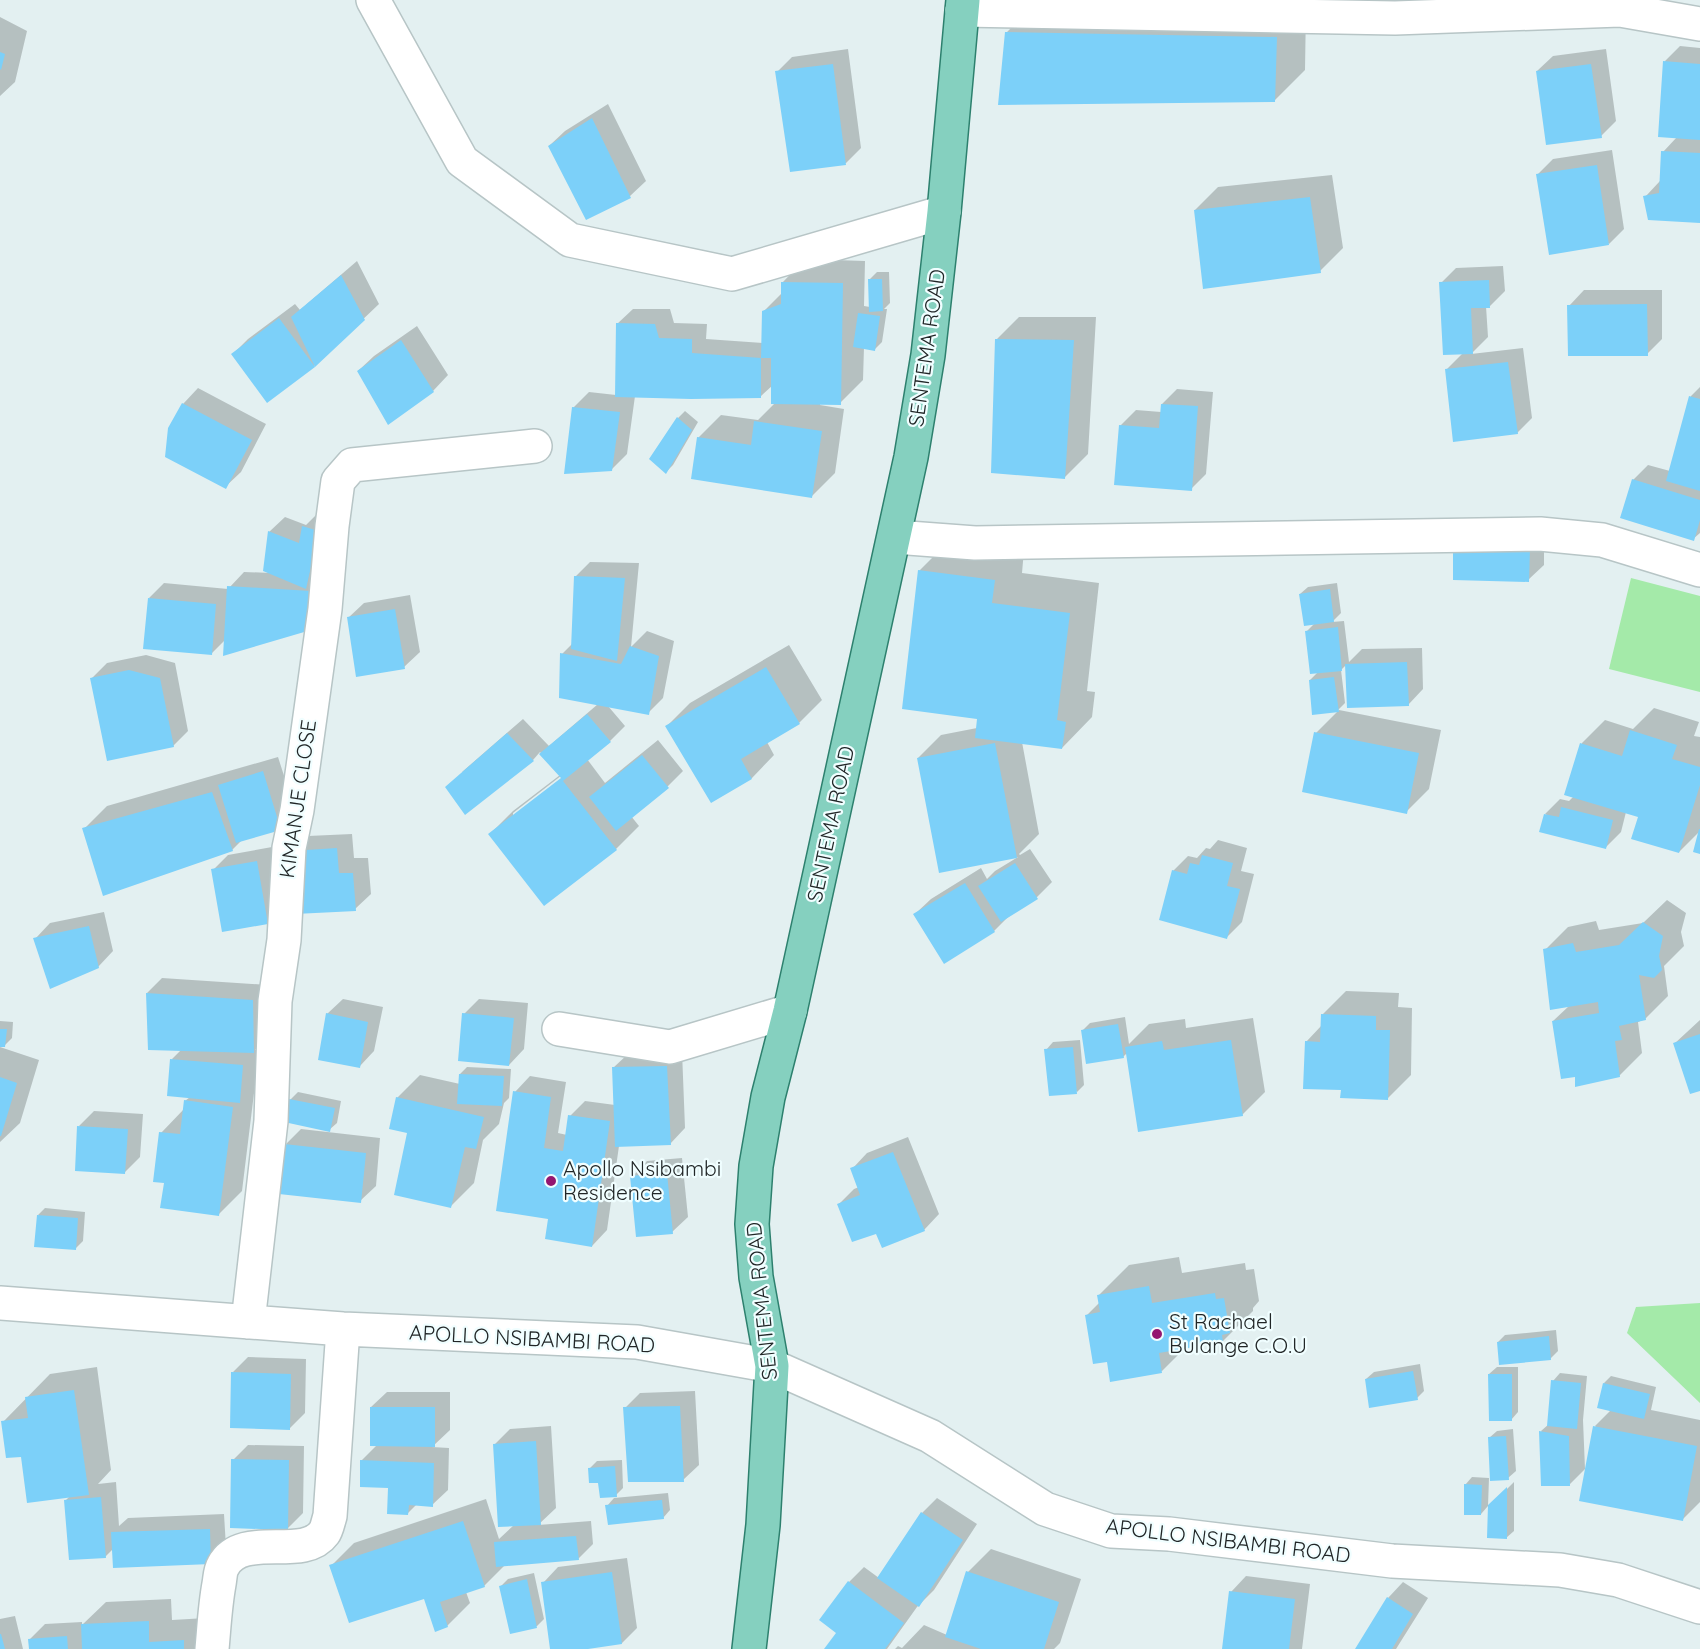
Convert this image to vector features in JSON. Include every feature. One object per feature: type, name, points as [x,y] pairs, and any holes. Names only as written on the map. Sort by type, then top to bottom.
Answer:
[{"type":"main road","name":"SENTEMA ROAD","points":[[749,1649],[763,1525],[772,1366],[756,1277],[752,1224],[756,1166],[768,1097],[790,1011],[911,457],[928,354],[963,5]]},
{"type":"street","points":[[373,0],[462,160],[570,240],[732,274],[944,212]]},
{"type":"street","points":[[963,5],[1395,18],[1620,10],[1700,24]]},
{"type":"street","name":"KIMANJE CLOSE","points":[[248,1322],[271,1121],[275,1001],[284,940],[289,848],[297,810],[325,609],[338,481],[352,465],[535,446]]},
{"type":"street","points":[[895,537],[975,543],[1540,534],[1602,540],[1700,570]]},
{"type":"street","points":[[560,1029],[670,1047],[790,1011]]},
{"type":"street","name":"APOLLO NSIBAMBI ROAD","points":[[0,1303],[343,1329],[637,1342],[772,1366],[930,1436],[1045,1509],[1112,1532],[1169,1534],[1392,1560],[1560,1570],[1617,1580],[1700,1607]]},
{"type":"street","points":[[212,1649],[222,1568],[231,1555],[257,1547],[307,1544],[318,1539],[325,1532],[330,1516],[343,1329]]},
{"type":"green space","points":[[1631,578],[1700,596],[1700,692],[1609,669]]},
{"type":"green space","points":[[1700,1303],[1700,1403],[1627,1333],[1636,1307]]},
{"type":"building","points":[[1005,32],[1277,37],[1275,102],[998,105]]},
{"type":"building","points":[[0,52],[5,54],[1,70],[0,69]]},
{"type":"building","points":[[1663,61],[1700,64],[1700,140],[1658,137]]},
{"type":"building","points":[[833,64],[846,165],[790,172],[775,71]]},
{"type":"building","points":[[1591,64],[1602,138],[1546,145],[1536,71]]},
{"type":"building","points":[[592,118],[631,198],[586,220],[548,146]]},
{"type":"building","points":[[1661,151],[1700,153],[1700,223],[1648,220],[1643,196],[1659,193]]},
{"type":"building","points":[[1597,165],[1609,245],[1549,255],[1536,174]]},
{"type":"building","points":[[1310,197],[1321,273],[1203,289],[1194,210]]},
{"type":"building","points":[[341,275],[365,320],[315,367],[291,317]]},
{"type":"building","points":[[868,279],[882,279],[883,311],[869,312]]},
{"type":"building","points":[[1489,280],[1490,308],[1471,308],[1473,354],[1443,355],[1439,282]]},
{"type":"building","points":[[781,282],[843,283],[841,405],[771,404],[771,358],[761,358],[762,311],[781,304]]},
{"type":"building","points":[[1647,304],[1648,356],[1568,356],[1567,305]]},
{"type":"building","points":[[858,313],[880,316],[875,351],[853,347]]},
{"type":"building","points":[[279,318],[315,367],[267,403],[231,354]]},
{"type":"building","points":[[616,323],[655,324],[659,338],[692,339],[692,353],[761,358],[761,398],[615,397]]},
{"type":"building","points":[[995,339],[1074,340],[1065,479],[991,473]]},
{"type":"building","points":[[401,340],[434,392],[388,425],[357,371]]},
{"type":"building","points":[[1508,362],[1518,434],[1453,442],[1445,369]]},
{"type":"building","points":[[1689,396],[1700,399],[1700,491],[1666,481]]},
{"type":"building","points":[[182,403],[252,440],[226,489],[165,457],[168,428]]},
{"type":"building","points":[[1161,404],[1198,406],[1192,491],[1114,485],[1119,425],[1159,428]]},
{"type":"building","points":[[572,407],[620,412],[612,471],[564,474]]},
{"type":"building","points":[[677,417],[692,430],[666,474],[649,459]]},
{"type":"building","points":[[754,421],[822,431],[812,498],[691,479],[697,437],[751,445]]},
{"type":"building","points":[[1632,479],[1700,500],[1700,520],[1694,541],[1620,518]]},
{"type":"building","points":[[302,526],[319,531],[306,589],[263,571],[268,531],[299,543]]},
{"type":"building","points":[[1453,546],[1530,548],[1529,582],[1453,580]]},
{"type":"building","points":[[918,570],[995,580],[992,603],[1070,613],[1057,720],[1066,722],[1062,749],[975,738],[977,719],[902,709]]},
{"type":"building","points":[[574,576],[625,578],[617,661],[571,649]]},
{"type":"building","points":[[227,586],[311,591],[311,630],[223,656]]},
{"type":"building","points":[[1330,589],[1334,622],[1304,626],[1299,594]]},
{"type":"building","points":[[148,598],[216,604],[212,655],[143,649]]},
{"type":"building","points":[[395,609],[405,669],[356,677],[347,617]]},
{"type":"building","points":[[1338,627],[1342,671],[1310,674],[1305,631]]},
{"type":"building","points":[[630,646],[659,656],[649,715],[559,698],[560,653],[621,664]]},
{"type":"building","points":[[1407,662],[1409,706],[1347,708],[1345,664]]},
{"type":"building","points":[[766,667],[800,724],[741,759],[752,779],[711,803],[665,726]]},
{"type":"building","points":[[129,670],[160,678],[174,747],[107,761],[90,678]]},
{"type":"building","points":[[1334,677],[1339,712],[1312,715],[1309,680]]},
{"type":"building","points":[[587,714],[611,742],[563,781],[617,850],[544,906],[488,834],[561,778],[539,754]]},
{"type":"building","points":[[1630,730],[1677,745],[1672,759],[1700,767],[1700,785],[1679,853],[1631,839],[1638,817],[1564,795],[1580,743],[1622,756]]},
{"type":"building","points":[[1314,732],[1419,753],[1407,814],[1302,792]]},
{"type":"building","points":[[507,733],[534,761],[465,815],[445,787]]},
{"type":"building","points":[[995,743],[1017,858],[939,873],[917,758]]},
{"type":"building","points":[[642,755],[669,788],[616,831],[589,797]]},
{"type":"building","points":[[263,771],[281,830],[236,843],[218,785]]},
{"type":"building","points":[[212,792],[233,851],[103,896],[82,828]]},
{"type":"building","points":[[1561,807],[1613,820],[1606,849],[1539,832],[1544,814],[1559,817]]},
{"type":"building","points":[[1700,829],[1700,854],[1693,852]]},
{"type":"building","points":[[337,848],[339,873],[353,873],[356,911],[295,914],[291,851]]},
{"type":"building","points":[[1202,855],[1233,863],[1227,886],[1240,889],[1227,939],[1159,920],[1172,870],[1187,874],[1190,863],[1199,865]]},
{"type":"building","points":[[257,861],[268,924],[222,932],[211,869]]},
{"type":"building","points":[[1015,863],[1038,899],[1001,922],[978,886]]},
{"type":"building","points":[[965,883],[995,932],[944,964],[913,914]]},
{"type":"building","points":[[1643,922],[1663,936],[1659,956],[1662,970],[1654,978],[1639,975],[1646,1020],[1619,1026],[1622,1040],[1615,1041],[1620,1077],[1575,1087],[1575,1077],[1561,1079],[1552,1021],[1599,1013],[1598,1002],[1550,1010],[1543,949],[1573,943],[1576,952],[1619,945]]},
{"type":"building","points":[[89,926],[99,968],[50,989],[33,938]]},
{"type":"building","points":[[146,993],[253,1000],[254,1053],[148,1050]]},
{"type":"building","points":[[326,1013],[368,1022],[360,1068],[318,1060]]},
{"type":"building","points":[[462,1013],[514,1018],[509,1066],[458,1061]]},
{"type":"building","points":[[1321,1014],[1376,1016],[1376,1030],[1390,1030],[1388,1100],[1340,1098],[1341,1090],[1303,1089],[1305,1041],[1320,1042]]},
{"type":"building","points":[[1118,1024],[1124,1058],[1086,1064],[1081,1030]]},
{"type":"building","points":[[0,1029],[7,1029],[5,1047],[0,1047]]},
{"type":"building","points":[[1700,1034],[1700,1091],[1690,1094],[1673,1043]]},
{"type":"building","points":[[1231,1040],[1243,1116],[1138,1132],[1125,1047],[1162,1041],[1164,1050]]},
{"type":"building","points":[[1073,1047],[1077,1094],[1049,1096],[1044,1049]]},
{"type":"building","points":[[170,1059],[243,1065],[240,1103],[167,1096]]},
{"type":"building","points":[[667,1066],[671,1145],[615,1147],[612,1067]]},
{"type":"building","points":[[459,1074],[504,1076],[502,1106],[457,1104]]},
{"type":"building","points":[[0,1077],[17,1083],[1,1136],[0,1136]]},
{"type":"building","name":"Apollo Nsibambi Residence","points":[[513,1091],[551,1097],[544,1148],[563,1151],[568,1115],[610,1121],[592,1247],[545,1239],[548,1219],[496,1211]]},
{"type":"building","points":[[396,1097],[484,1117],[476,1149],[465,1147],[451,1208],[394,1195],[407,1133],[389,1129]]},
{"type":"building","points":[[289,1099],[335,1108],[330,1132],[284,1122]]},
{"type":"building","points":[[184,1100],[233,1107],[219,1216],[160,1208],[164,1183],[153,1182],[159,1132],[180,1134]]},
{"type":"building","points":[[77,1126],[128,1129],[125,1174],[75,1171]]},
{"type":"building","points":[[284,1144],[366,1153],[361,1203],[279,1194]]},
{"type":"building","points":[[893,1152],[925,1231],[882,1248],[876,1234],[852,1242],[837,1204],[860,1195],[850,1168]]},
{"type":"building","points":[[667,1173],[673,1234],[636,1237],[630,1176]]},
{"type":"building","points":[[37,1215],[78,1218],[76,1250],[34,1247]]},
{"type":"building","name":"St Rachael Bulange C.O.U","points":[[1149,1286],[1152,1303],[1215,1293],[1216,1299],[1224,1298],[1230,1333],[1222,1335],[1223,1342],[1159,1353],[1162,1373],[1110,1382],[1107,1362],[1093,1364],[1085,1315],[1100,1312],[1097,1295]]},
{"type":"building","points":[[1549,1336],[1551,1360],[1499,1365],[1497,1342]]},
{"type":"building","points":[[1413,1371],[1418,1400],[1369,1408],[1365,1379]]},
{"type":"building","points":[[231,1372],[291,1374],[290,1430],[230,1428]]},
{"type":"building","points":[[1488,1374],[1512,1374],[1512,1421],[1489,1421]]},
{"type":"building","points":[[1551,1380],[1581,1383],[1577,1429],[1547,1426]]},
{"type":"building","points":[[1603,1383],[1650,1394],[1644,1419],[1597,1408]]},
{"type":"building","points":[[74,1390],[89,1495],[27,1503],[21,1457],[6,1458],[1,1421],[28,1418],[25,1397]]},
{"type":"building","points":[[680,1406],[684,1482],[628,1482],[623,1407]]},
{"type":"building","points":[[370,1407],[435,1407],[435,1447],[370,1446]]},
{"type":"building","points":[[1593,1426],[1697,1446],[1683,1521],[1579,1501]]},
{"type":"building","points":[[1539,1431],[1569,1436],[1570,1486],[1541,1486]]},
{"type":"building","points":[[1506,1436],[1509,1480],[1490,1481],[1488,1437]]},
{"type":"building","points":[[536,1441],[541,1525],[498,1527],[493,1444]]},
{"type":"building","points":[[231,1459],[289,1460],[288,1530],[230,1528]]},
{"type":"building","points":[[360,1460],[434,1463],[433,1507],[409,1505],[408,1515],[387,1514],[388,1488],[360,1487]]},
{"type":"building","points":[[615,1466],[617,1497],[600,1498],[598,1483],[589,1483],[588,1468]]},
{"type":"building","points":[[1464,1484],[1482,1485],[1481,1515],[1464,1515]]},
{"type":"building","points":[[1507,1487],[1507,1539],[1487,1538],[1488,1505]]},
{"type":"building","points":[[101,1497],[106,1558],[69,1560],[64,1500]]},
{"type":"building","points":[[662,1500],[664,1519],[608,1525],[605,1505]]},
{"type":"building","points":[[921,1512],[963,1540],[919,1607],[877,1578]]},
{"type":"building","points":[[463,1521],[485,1587],[440,1602],[448,1627],[435,1632],[424,1599],[349,1623],[329,1565]]},
{"type":"building","points":[[210,1529],[211,1564],[113,1568],[111,1532]]},
{"type":"building","points":[[576,1536],[579,1560],[496,1567],[494,1542]]},
{"type":"building","points":[[966,1571],[1059,1602],[1044,1649],[981,1649],[945,1637]]},
{"type":"building","points":[[612,1572],[622,1644],[588,1649],[550,1649],[541,1582]]},
{"type":"building","points":[[527,1579],[537,1628],[510,1634],[499,1586]]},
{"type":"building","points":[[848,1581],[904,1623],[885,1649],[824,1649],[836,1633],[819,1620]]},
{"type":"building","points":[[1229,1591],[1295,1599],[1289,1649],[1222,1649]]},
{"type":"building","points":[[1387,1597],[1413,1614],[1392,1649],[1355,1649]]},
{"type":"building","points":[[149,1621],[149,1642],[184,1640],[184,1649],[82,1649],[81,1624]]},
{"type":"building","points":[[1,1634],[5,1649],[0,1649]]},
{"type":"building","points":[[67,1636],[68,1649],[29,1649],[28,1639]]},
{"type":"place","name":"Apollo Nsibambi Residence","points":[[551,1181]]},
{"type":"place","name":"St Rachael Bulange C.O.U","points":[[1157,1334]]}]
